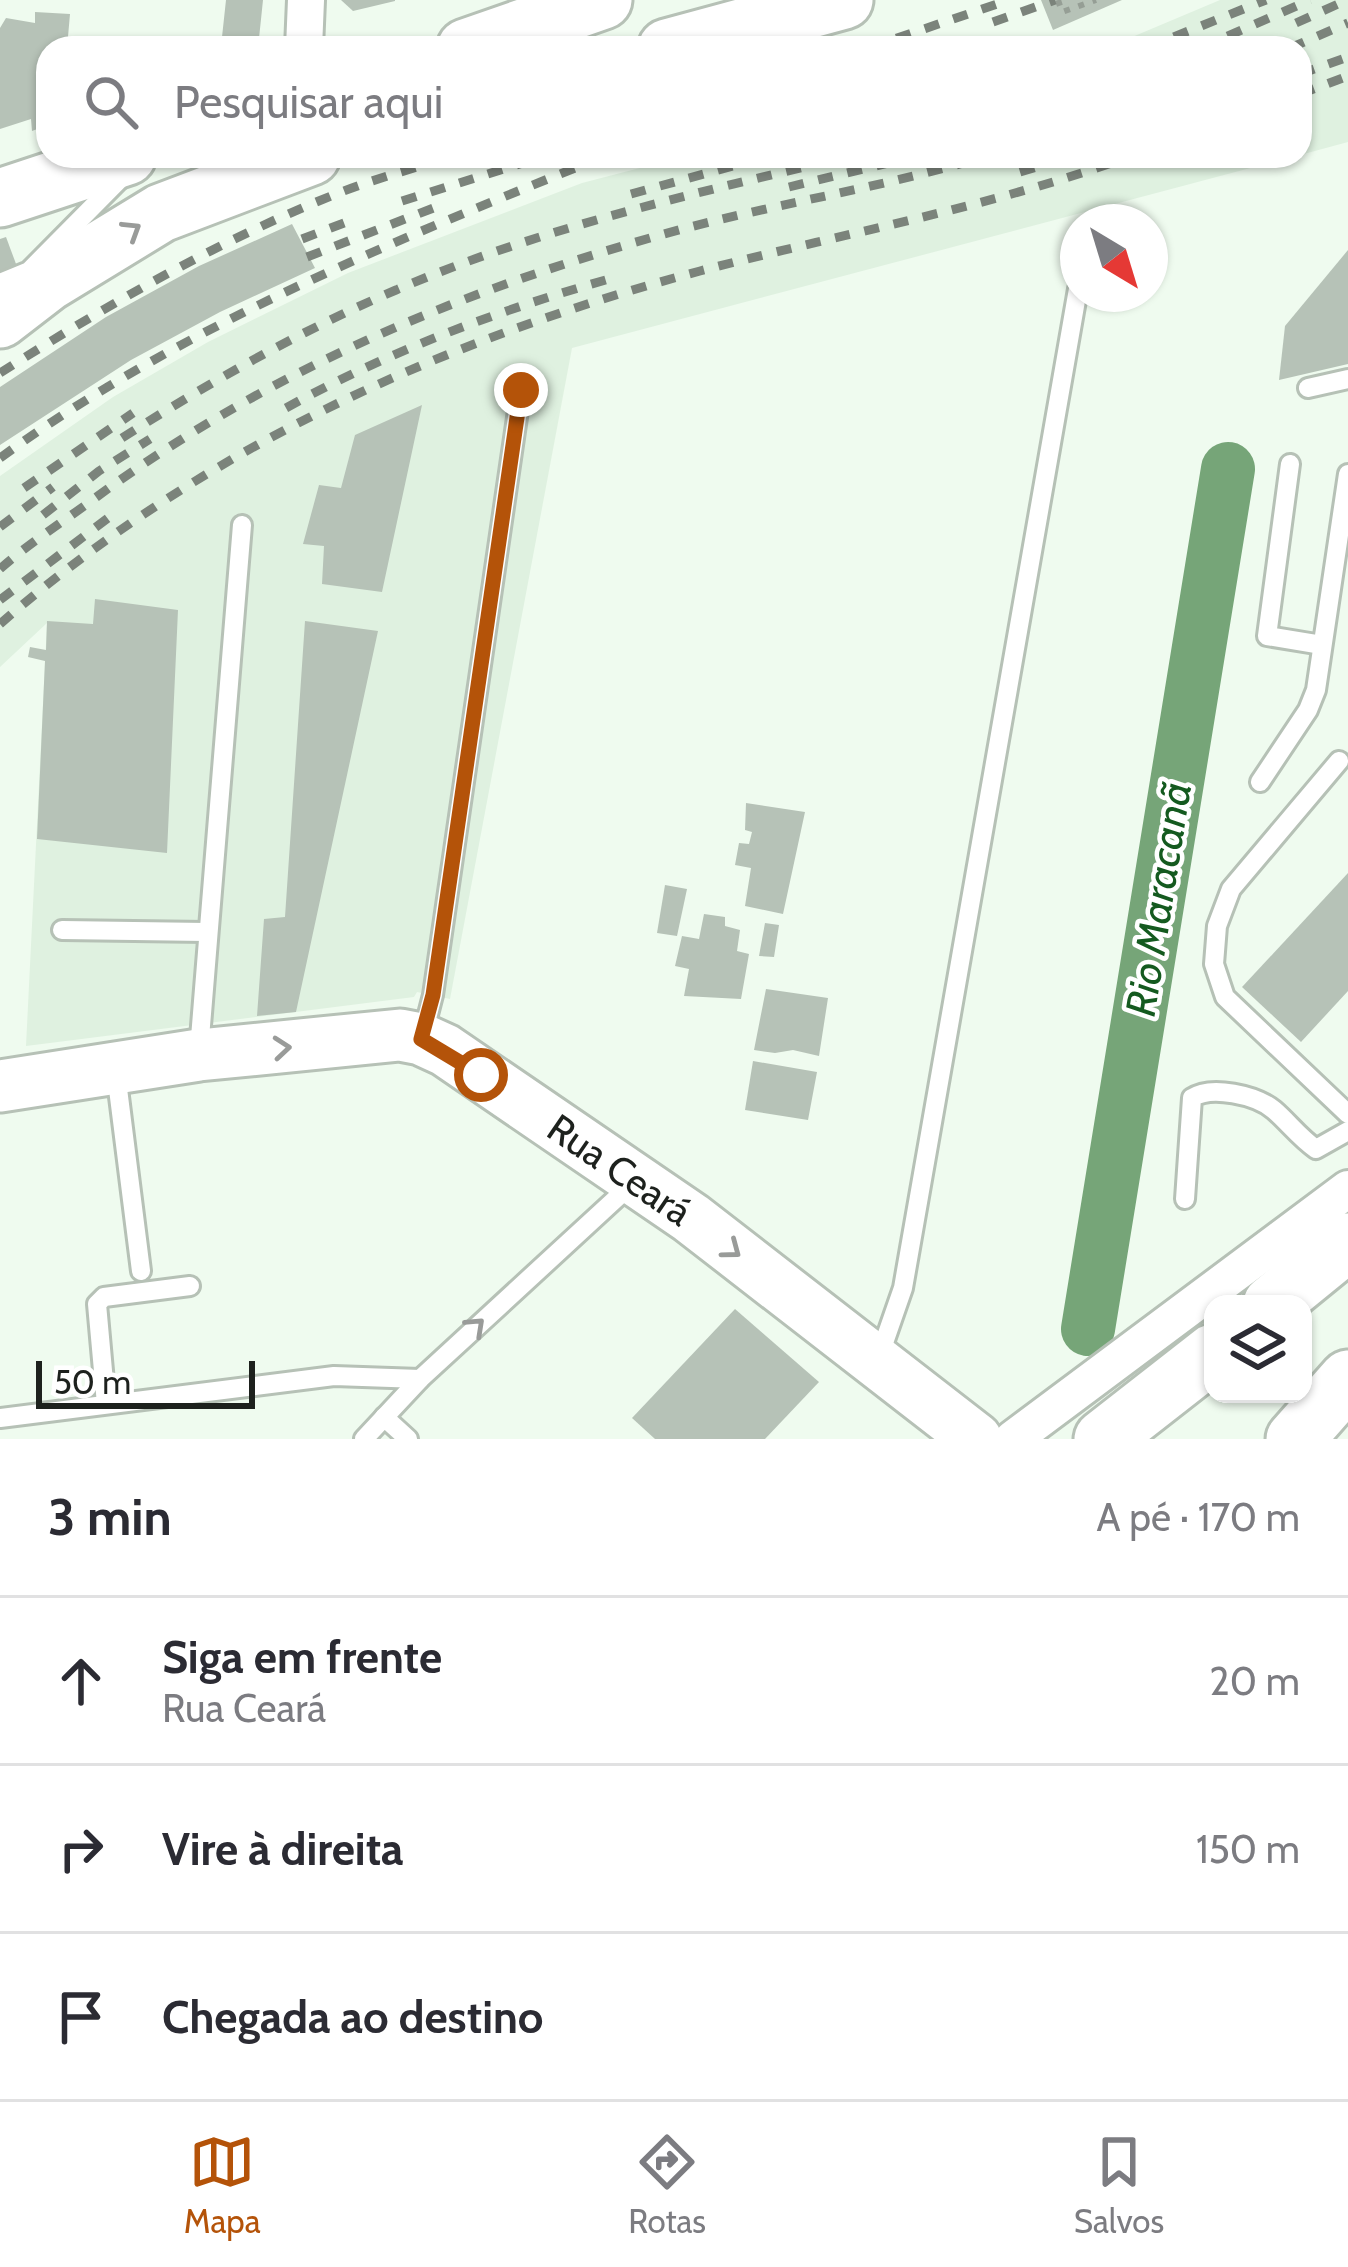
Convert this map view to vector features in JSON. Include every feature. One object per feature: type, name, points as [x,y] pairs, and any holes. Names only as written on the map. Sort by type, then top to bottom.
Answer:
[{"type":"main road","points":[[500,36],[603,0]]},
{"type":"main road","points":[[711,36],[844,0]]},
{"type":"main road","points":[[0,198],[91,168]]},
{"type":"main road","points":[[0,319],[48,282],[161,213],[279,168]]},
{"type":"main road","points":[[1284,1295],[1348,1242]]},
{"type":"main road","points":[[1103,1439],[1165,1414],[1204,1364]]},
{"type":"main road","points":[[1295,1439],[1348,1379]]},
{"type":"street","points":[[304,36],[305,0]]},
{"type":"street","name":"Rua Ceará","points":[[0,1087],[199,1055],[376,1037],[421,1039],[445,1050],[691,1218],[976,1439]]},
{"type":"street","points":[[1013,1439],[1348,1189]]},
{"type":"lane","points":[[0,283],[29,271],[132,168]]},
{"type":"lane","points":[[878,1361],[903,1288],[1074,312]]},
{"type":"lane","points":[[1308,388],[1348,379]]},
{"type":"lane","points":[[421,1039],[433,995],[521,390]]},
{"type":"lane","points":[[1290,464],[1267,636],[1322,645]]},
{"type":"lane","points":[[1260,782],[1316,690],[1348,474]]},
{"type":"lane","points":[[199,1055],[242,525]]},
{"type":"lane","points":[[1339,761],[1231,889],[1217,926],[1214,964],[1226,997],[1346,1111]]},
{"type":"lane","points":[[62,930],[206,932]]},
{"type":"lane","points":[[115,1070],[140,1271]]},
{"type":"lane","points":[[1185,1199],[1192,1098],[1199,1093],[1210,1090],[1265,1104],[1316,1149],[1348,1131]]},
{"type":"lane","points":[[364,1439],[420,1378],[634,1182]]},
{"type":"lane","points":[[106,1403],[97,1304],[104,1297],[190,1286]]},
{"type":"lane","points":[[0,1418],[334,1376],[420,1378]]},
{"type":"lane","points":[[385,1417],[408,1439]]},
{"type":"path","points":[[1058,0],[1062,12],[1096,0]]},
{"type":"shaded area","points":[[1220,0],[1348,0],[1348,142],[1312,152],[1312,36],[1134,36]]},
{"type":"shaded area","points":[[640,168],[1251,168],[1115,204],[1060,204],[1060,219],[572,348],[450,999],[417,992],[414,997],[26,1046],[47,623],[0,667],[0,476],[113,397],[208,342],[348,273],[582,183]]},
{"type":"building","points":[[226,0],[263,0],[259,36],[222,36]]},
{"type":"building","points":[[341,0],[395,0],[395,1],[353,11]]},
{"type":"building","points":[[1041,0],[1122,0],[1053,30]]},
{"type":"building","points":[[35,12],[70,14],[68,36],[36,36],[36,130],[32,131],[31,119],[0,129],[0,28],[6,18],[35,23]]},
{"type":"building","points":[[292,224],[315,268],[131,360],[0,445],[0,387],[106,317],[199,266]]},
{"type":"building","points":[[6,237],[19,272],[0,278],[0,239]]},
{"type":"building","points":[[1348,250],[1348,364],[1279,380],[1285,326]]},
{"type":"building","points":[[422,405],[382,592],[322,584],[324,546],[303,544],[319,485],[341,488],[355,435]]},
{"type":"building","points":[[95,599],[178,610],[167,853],[37,839],[45,661],[28,657],[30,647],[46,650],[47,621],[93,624]]},
{"type":"building","points":[[305,621],[378,631],[296,1012],[257,1016],[264,919],[285,917]]},
{"type":"building","points":[[746,803],[805,812],[783,914],[745,906],[751,868],[735,865],[739,843],[749,844],[752,832],[745,830]]},
{"type":"building","points":[[1348,873],[1348,991],[1301,1042],[1242,987]]},
{"type":"building","points":[[665,885],[687,889],[677,936],[657,933]]},
{"type":"building","points":[[704,914],[725,917],[725,926],[740,930],[737,951],[749,954],[741,999],[684,996],[689,969],[675,966],[682,936],[699,939]]},
{"type":"building","points":[[765,923],[779,925],[774,957],[759,956]]},
{"type":"building","points":[[766,989],[828,998],[819,1056],[754,1050]]},
{"type":"building","points":[[753,1061],[817,1072],[808,1120],[745,1110]]},
{"type":"building","points":[[735,1309],[819,1382],[765,1439],[655,1439],[632,1418]]},
{"type":"waterway","name":"Rio Maracanã","points":[[1088,1329],[1228,469]]},
{"type":"railway","points":[[903,36],[1009,0]]},
{"type":"railway","points":[[993,22],[1055,0]]},
{"type":"railway","points":[[1176,36],[1266,0]]},
{"type":"railway","points":[[1228,36],[1310,0]]},
{"type":"railway","points":[[1296,23],[1347,0]]},
{"type":"railway","points":[[1312,39],[1348,23]]},
{"type":"railway","points":[[1312,70],[1348,57]]},
{"type":"railway","points":[[1312,90],[1348,76]]},
{"type":"railway","points":[[0,373],[120,300],[245,234],[346,190],[415,168]]},
{"type":"railway","points":[[402,201],[507,168]]},
{"type":"railway","points":[[0,458],[70,410],[217,326],[370,253],[576,168]]},
{"type":"railway","points":[[631,194],[725,168]]},
{"type":"railway","points":[[122,438],[290,340],[446,270],[600,219],[801,168]]},
{"type":"railway","points":[[789,187],[867,168]]},
{"type":"railway","points":[[0,569],[156,456],[299,372],[373,337],[605,251],[942,168]]},
{"type":"railway","points":[[1020,172],[1033,168]]},
{"type":"railway","points":[[0,624],[77,561],[242,453],[419,366],[511,330],[700,271],[972,205],[1096,168]]},
{"type":"railway","points":[[307,257],[436,207]]},
{"type":"railway","points":[[302,239],[357,218]]},
{"type":"railway","points":[[286,408],[449,332],[620,276]]},
{"type":"railway","points":[[24,488],[133,413]]},
{"type":"railway","points":[[43,515],[150,439]]},
{"type":"railway","points":[[0,527],[53,487]]},
{"type":"railway","points":[[0,600],[112,515]]},
{"type":"route","points":[[481,1075],[421,1039],[433,995],[521,390]]}]
